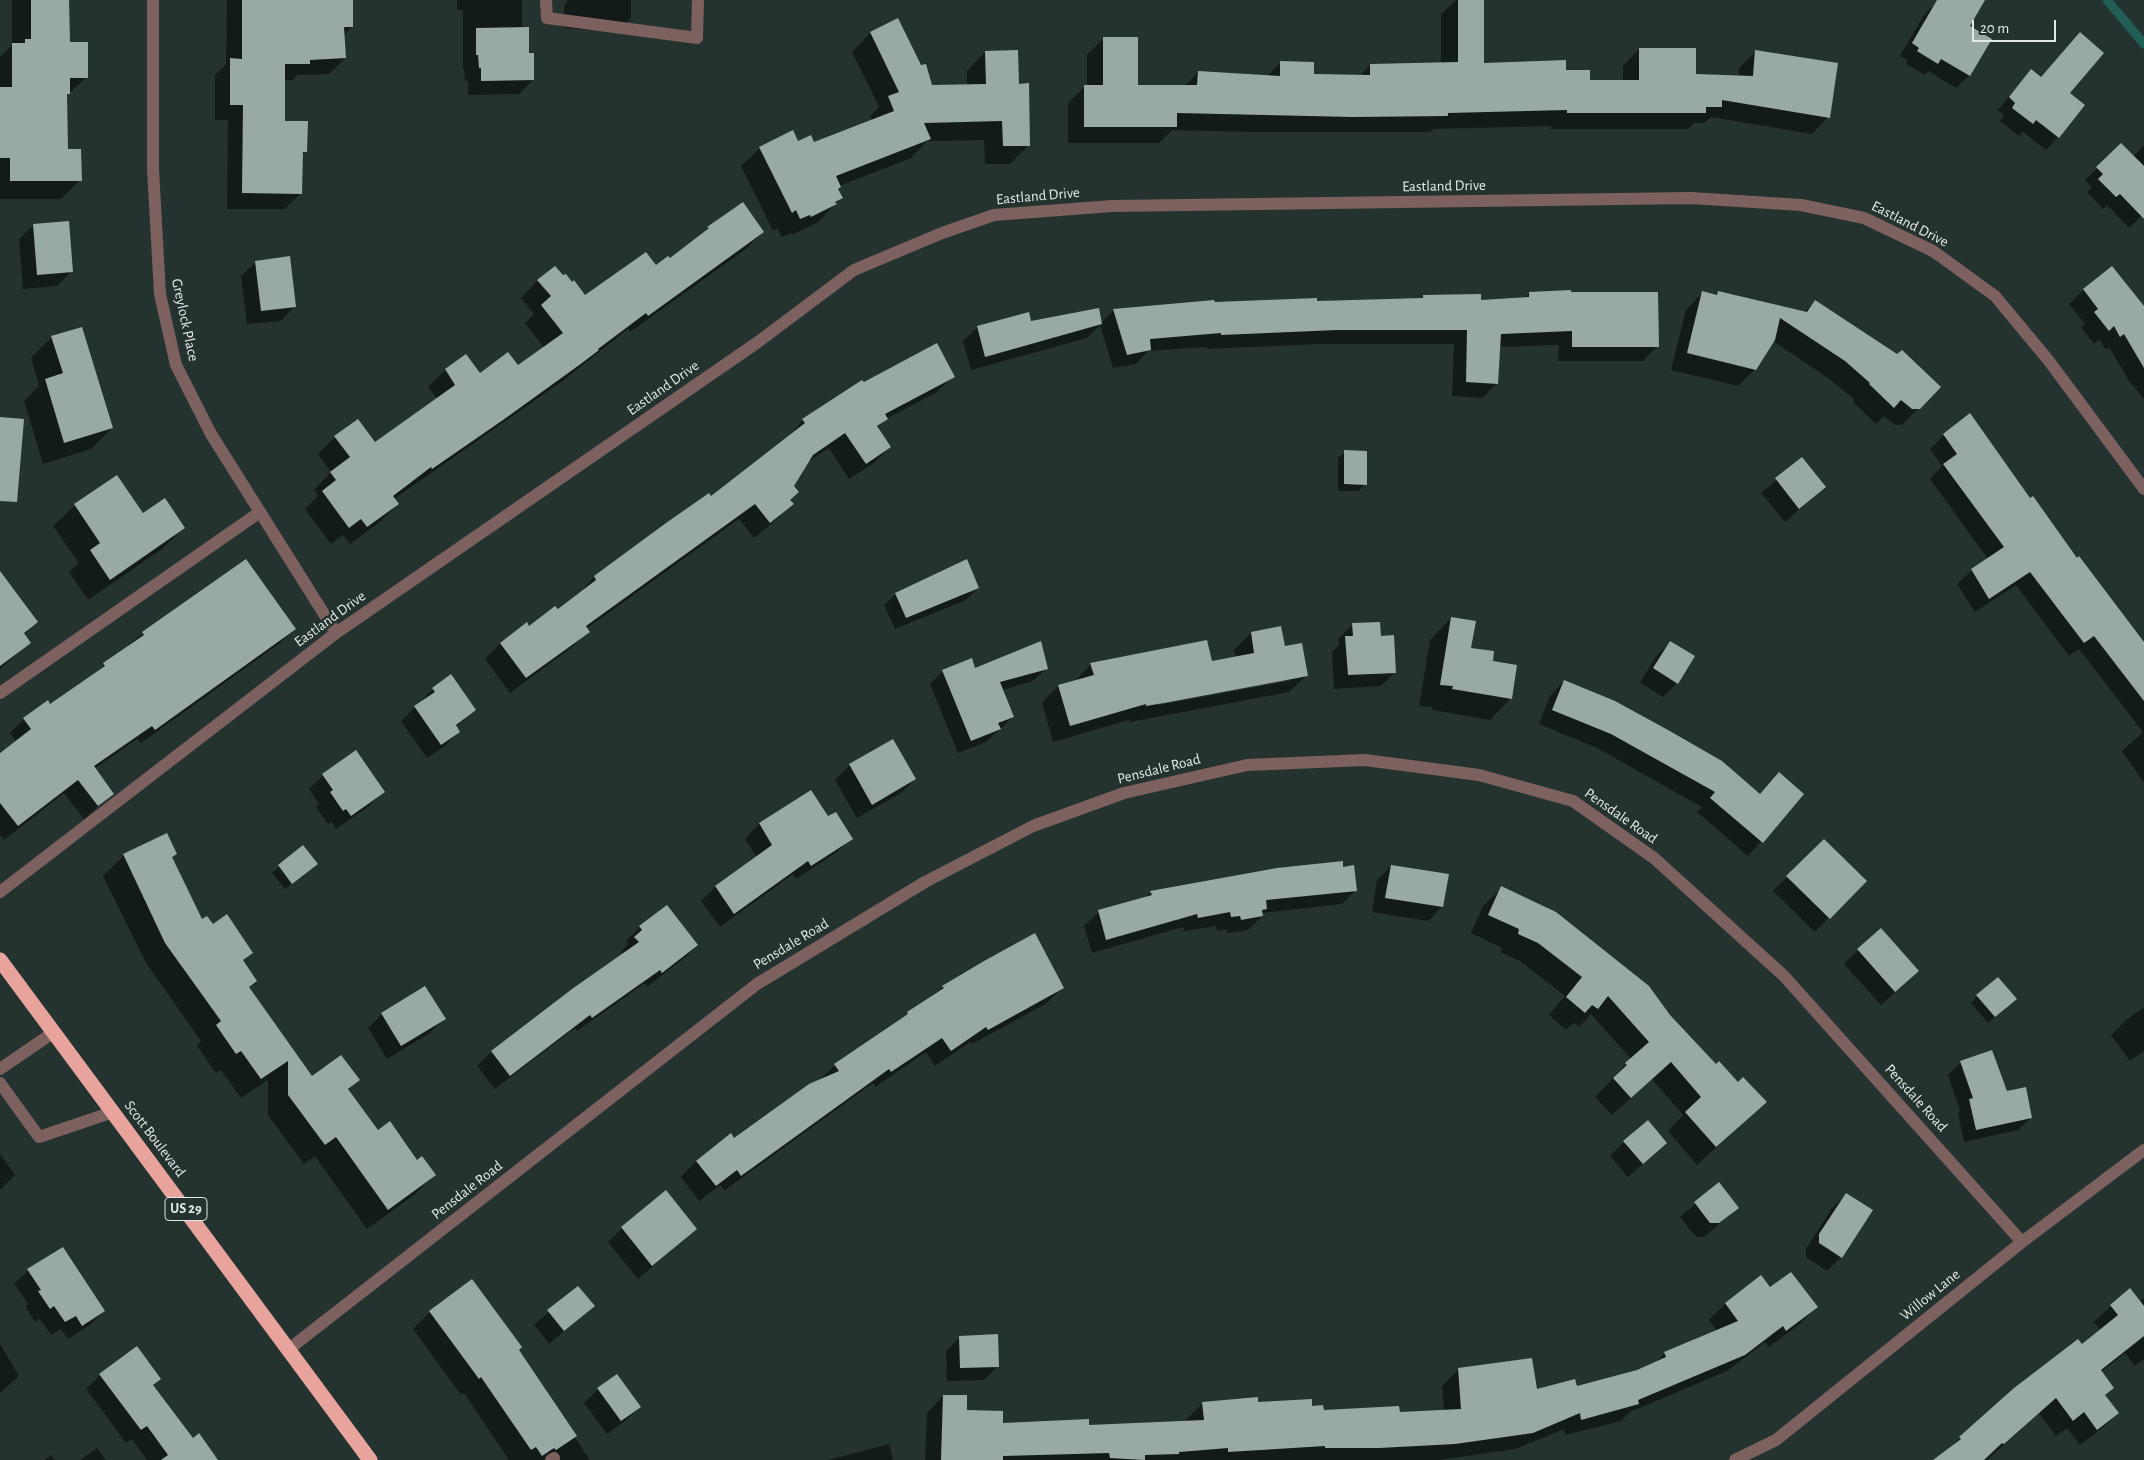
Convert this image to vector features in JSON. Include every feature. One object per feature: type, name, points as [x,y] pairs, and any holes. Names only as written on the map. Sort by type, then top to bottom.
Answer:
[{"type":"highway","name":"Scott Boulevard","points":[[0,960],[370,1460]]},
{"type":"street","name":"Greylock Place","points":[[152,0],[152,169],[160,294],[176,365],[211,434],[336,633]]},
{"type":"street","points":[[546,0],[546,18],[698,38],[698,0]]},
{"type":"street","name":"Eastland Drive","points":[[0,892],[336,633],[758,342],[854,270],[942,233],[994,215],[1112,206],[1691,198],[1801,205],[1864,218],[1934,251],[1996,296],[2048,361],[2144,489]]},
{"type":"street","points":[[0,693],[260,512]]},
{"type":"street","name":"Pensdale Road","points":[[289,1349],[765,979],[925,882],[1033,826],[1124,793],[1247,765],[1365,760],[1479,775],[1572,801],[1654,858],[1784,976],[2022,1242]]},
{"type":"street","points":[[0,1070],[54,1032]]},
{"type":"street","points":[[0,1083],[39,1137],[113,1112]]},
{"type":"street","name":"Willow Lane","points":[[1735,1460],[1776,1440],[2022,1242],[2144,1150]]},
{"type":"building","points":[[31,0],[69,0],[70,42],[88,42],[88,78],[70,78],[70,94],[67,94],[68,149],[81,149],[82,181],[10,181],[10,158],[0,158],[0,87],[12,87],[12,43],[25,43],[25,39],[31,39]]},
{"type":"building","points":[[242,0],[353,0],[353,27],[344,27],[346,58],[310,60],[310,64],[285,64],[285,121],[308,121],[307,152],[303,152],[302,194],[242,193],[243,105],[230,105],[230,58],[242,59]]},
{"type":"building","points":[[1458,0],[1484,0],[1484,63],[1566,60],[1566,70],[1590,70],[1590,80],[1639,80],[1639,48],[1696,48],[1696,74],[1753,76],[1755,50],[1838,63],[1830,118],[1722,100],[1722,107],[1706,107],[1706,113],[1567,113],[1567,110],[1448,113],[1448,116],[1353,117],[1177,113],[1177,127],[1084,127],[1084,85],[1103,85],[1103,37],[1138,37],[1138,85],[1197,85],[1198,71],[1280,76],[1280,61],[1314,62],[1314,74],[1370,75],[1370,64],[1458,62]]},
{"type":"building","points":[[1937,0],[1985,0],[1970,26],[1992,39],[1970,76],[1941,59],[1938,64],[1917,51],[1919,48],[1912,43]]},
{"type":"building","points":[[898,18],[921,65],[926,64],[932,85],[986,84],[985,51],[1018,50],[1019,84],[1029,83],[1030,146],[1003,146],[1002,121],[924,123],[931,139],[836,176],[841,187],[838,189],[843,198],[835,202],[837,204],[811,217],[810,215],[800,219],[796,210],[792,213],[759,147],[793,130],[798,141],[811,135],[814,142],[894,111],[888,96],[899,92],[870,32]]},
{"type":"building","points":[[529,27],[529,53],[534,53],[534,80],[481,81],[481,68],[479,68],[478,55],[476,55],[476,28]]},
{"type":"building","points":[[2080,32],[2104,53],[2070,93],[2085,105],[2059,138],[2036,120],[2033,124],[2012,108],[2015,103],[2009,97],[2031,69],[2041,77]]},
{"type":"building","points":[[2121,143],[2144,166],[2144,219],[2120,194],[2116,197],[2098,179],[2103,174],[2096,167]]},
{"type":"building","points":[[743,202],[764,232],[648,316],[646,313],[582,363],[503,420],[432,469],[431,467],[393,496],[399,504],[367,527],[361,519],[349,528],[322,491],[336,480],[330,472],[350,457],[334,436],[358,419],[375,442],[455,385],[445,369],[466,354],[480,373],[508,352],[518,365],[563,333],[541,305],[551,296],[537,280],[555,266],[563,275],[566,274],[572,282],[574,280],[585,295],[646,252],[656,265],[668,256],[670,258],[709,228],[707,227]]},
{"type":"building","points":[[69,221],[73,272],[37,275],[33,224]]},
{"type":"building","points":[[290,256],[296,307],[261,311],[255,261]]},
{"type":"building","points":[[2112,266],[2144,306],[2144,368],[2124,334],[2120,337],[2114,326],[2109,331],[2094,312],[2098,309],[2083,289]]},
{"type":"building","points":[[1571,290],[1571,292],[1658,292],[1659,347],[1572,347],[1572,331],[1501,334],[1498,384],[1466,382],[1467,330],[1337,330],[1221,335],[1221,333],[1150,339],[1151,350],[1127,355],[1113,309],[1214,300],[1215,302],[1317,298],[1317,301],[1423,298],[1423,295],[1481,294],[1481,300],[1529,297],[1529,292]]},
{"type":"building","points":[[1702,291],[1717,295],[1718,291],[1807,312],[1815,300],[1897,354],[1902,350],[1941,387],[1920,409],[1912,409],[1901,400],[1894,408],[1845,361],[1780,318],[1775,340],[1756,370],[1687,353]]},
{"type":"building","points":[[1099,308],[1102,324],[985,357],[977,326],[1029,312],[1031,321]]},
{"type":"building","points":[[82,327],[113,428],[64,443],[45,379],[63,373],[51,336]]},
{"type":"building","points":[[937,343],[955,377],[885,414],[888,419],[877,426],[891,447],[866,464],[845,433],[813,455],[794,486],[799,492],[790,500],[794,504],[770,523],[755,504],[586,626],[590,632],[526,678],[500,643],[527,622],[529,626],[555,606],[558,609],[596,580],[594,576],[709,493],[711,496],[805,423],[802,419],[862,380],[864,382]]},
{"type":"building","points":[[1970,413],[2030,498],[2033,496],[2077,558],[2079,556],[2144,642],[2144,701],[2094,636],[2084,643],[2030,572],[1989,599],[1971,569],[2004,547],[1943,464],[1957,454],[1943,434]]},
{"type":"building","points":[[0,417],[24,419],[17,502],[0,501]]},
{"type":"building","points":[[1344,450],[1367,451],[1367,485],[1344,484]]},
{"type":"building","points":[[1802,457],[1826,487],[1799,509],[1775,478]]},
{"type":"building","points":[[117,475],[143,513],[165,498],[185,528],[110,580],[90,550],[100,543],[74,504]]},
{"type":"building","points":[[246,559],[296,629],[155,730],[152,726],[94,766],[114,794],[98,806],[78,780],[18,826],[0,803],[0,753],[31,729],[23,718],[48,700],[50,704],[105,666],[103,663],[144,635],[142,632]]},
{"type":"building","points":[[967,559],[979,588],[906,618],[895,593]]},
{"type":"building","points":[[0,571],[38,622],[24,633],[31,643],[0,666]]},
{"type":"building","points":[[1451,617],[1476,621],[1471,648],[1494,651],[1493,661],[1517,665],[1512,699],[1452,689],[1453,686],[1440,685]]},
{"type":"building","points":[[1380,622],[1381,636],[1394,635],[1396,673],[1348,675],[1345,636],[1353,636],[1352,623]]},
{"type":"building","points":[[1281,626],[1285,646],[1302,643],[1308,676],[1164,703],[1146,706],[1146,704],[1070,726],[1058,685],[1094,675],[1090,663],[1207,640],[1212,661],[1254,653],[1251,632]]},
{"type":"building","points":[[1041,641],[1048,669],[1000,682],[1014,717],[998,723],[1001,729],[971,741],[942,670],[972,658],[975,668]]},
{"type":"building","points":[[1670,641],[1695,656],[1678,684],[1653,668]]},
{"type":"building","points":[[451,674],[476,710],[456,725],[460,732],[441,745],[414,706],[435,692],[432,688]]},
{"type":"building","points":[[1564,680],[1615,701],[1722,761],[1760,794],[1779,772],[1804,794],[1763,843],[1710,798],[1715,792],[1611,734],[1552,710]]},
{"type":"building","points":[[893,739],[916,779],[872,805],[849,764]]},
{"type":"building","points":[[356,750],[385,792],[351,816],[346,809],[343,811],[330,792],[333,790],[322,774]]},
{"type":"building","points":[[811,790],[828,816],[836,812],[853,839],[811,866],[808,861],[734,914],[715,886],[772,845],[759,823]]},
{"type":"building","points":[[167,833],[177,854],[172,857],[202,919],[207,916],[213,924],[227,914],[253,953],[243,960],[257,981],[249,987],[312,1076],[341,1055],[360,1080],[348,1089],[378,1130],[390,1121],[417,1160],[422,1156],[436,1175],[388,1210],[336,1137],[325,1145],[288,1095],[288,1061],[261,1079],[241,1051],[236,1054],[216,1025],[221,1021],[165,943],[123,854]]},
{"type":"building","points":[[1824,839],[1867,881],[1830,919],[1786,876]]},
{"type":"building","points":[[303,845],[318,864],[292,884],[278,865]]},
{"type":"building","points":[[1343,861],[1343,867],[1354,865],[1357,891],[1266,900],[1267,909],[1262,910],[1263,916],[1241,920],[1240,916],[1231,917],[1230,912],[1198,918],[1197,914],[1106,940],[1098,910],[1152,895],[1150,891],[1277,868]]},
{"type":"building","points":[[1391,865],[1449,874],[1443,907],[1385,898]]},
{"type":"building","points":[[1501,886],[1556,912],[1649,986],[1670,1015],[1716,1064],[1719,1061],[1738,1082],[1743,1077],[1767,1102],[1716,1147],[1685,1112],[1701,1097],[1671,1062],[1631,1098],[1613,1078],[1627,1065],[1625,1063],[1649,1042],[1608,996],[1598,1009],[1592,1005],[1585,1013],[1566,997],[1582,977],[1538,943],[1518,934],[1519,929],[1488,915]]},
{"type":"building","points":[[667,905],[698,945],[662,973],[660,970],[592,1018],[590,1015],[510,1076],[491,1051],[572,989],[639,942],[634,937],[642,930],[639,926]]},
{"type":"building","points":[[1881,928],[1919,971],[1895,992],[1857,949]]},
{"type":"building","points":[[1035,933],[1064,988],[988,1030],[986,1027],[951,1051],[942,1038],[891,1072],[889,1069],[741,1176],[737,1170],[716,1186],[696,1161],[731,1133],[734,1138],[809,1084],[839,1071],[834,1064],[944,988],[942,986]]},
{"type":"building","points":[[1998,977],[2017,999],[1995,1017],[1976,995]]},
{"type":"building","points":[[425,986],[446,1019],[401,1046],[381,1013]]},
{"type":"building","points":[[1992,1050],[2007,1091],[2026,1087],[2032,1118],[1976,1130],[1969,1099],[1973,1098],[1960,1061]]},
{"type":"building","points":[[1648,1120],[1667,1143],[1643,1164],[1623,1141]]},
{"type":"building","points":[[1719,1182],[1739,1208],[1719,1223],[1710,1223],[1694,1202]]},
{"type":"building","points":[[666,1190],[697,1229],[652,1266],[621,1227]]},
{"type":"building","points":[[1846,1193],[1873,1210],[1842,1258],[1819,1243],[1819,1234]]},
{"type":"building","points":[[63,1247],[105,1311],[82,1326],[76,1316],[65,1322],[54,1306],[50,1309],[38,1291],[41,1290],[27,1269]]},
{"type":"building","points":[[1791,1272],[1818,1307],[1786,1331],[1783,1326],[1745,1355],[1638,1400],[1639,1404],[1581,1420],[1580,1413],[1533,1433],[1455,1444],[1379,1448],[1325,1448],[1325,1446],[1228,1452],[1228,1448],[1179,1452],[1179,1454],[1145,1455],[1145,1460],[1110,1458],[1109,1453],[1003,1456],[1003,1460],[941,1460],[943,1395],[967,1395],[967,1410],[1003,1411],[1003,1423],[1089,1419],[1089,1425],[1204,1420],[1202,1402],[1258,1397],[1258,1402],[1312,1399],[1312,1406],[1323,1405],[1324,1410],[1399,1406],[1400,1412],[1461,1409],[1458,1368],[1532,1358],[1537,1389],[1575,1379],[1577,1386],[1637,1370],[1666,1357],[1664,1352],[1738,1321],[1725,1303],[1761,1275],[1770,1287]]},
{"type":"building","points":[[472,1279],[522,1347],[519,1350],[577,1436],[556,1450],[554,1448],[542,1456],[536,1447],[531,1450],[481,1377],[479,1379],[429,1311]]},
{"type":"building","points":[[578,1286],[595,1306],[564,1331],[547,1310]]},
{"type":"building","points":[[2130,1288],[2144,1306],[2144,1336],[2101,1370],[2114,1388],[2105,1395],[2119,1413],[2097,1430],[2084,1412],[2073,1421],[2056,1398],[1984,1460],[1933,1460],[1961,1439],[1959,1437],[2014,1388],[2078,1339],[2082,1344],[2118,1315],[2110,1305]]},
{"type":"building","points":[[998,1334],[999,1367],[960,1368],[959,1336]]},
{"type":"building","points":[[137,1346],[161,1379],[153,1385],[193,1438],[199,1433],[218,1460],[161,1460],[168,1455],[147,1426],[141,1430],[99,1374]]},
{"type":"building","points":[[617,1374],[641,1407],[621,1421],[597,1388]]},
{"type":"waterway","points":[[2107,0],[2144,44]]}]
